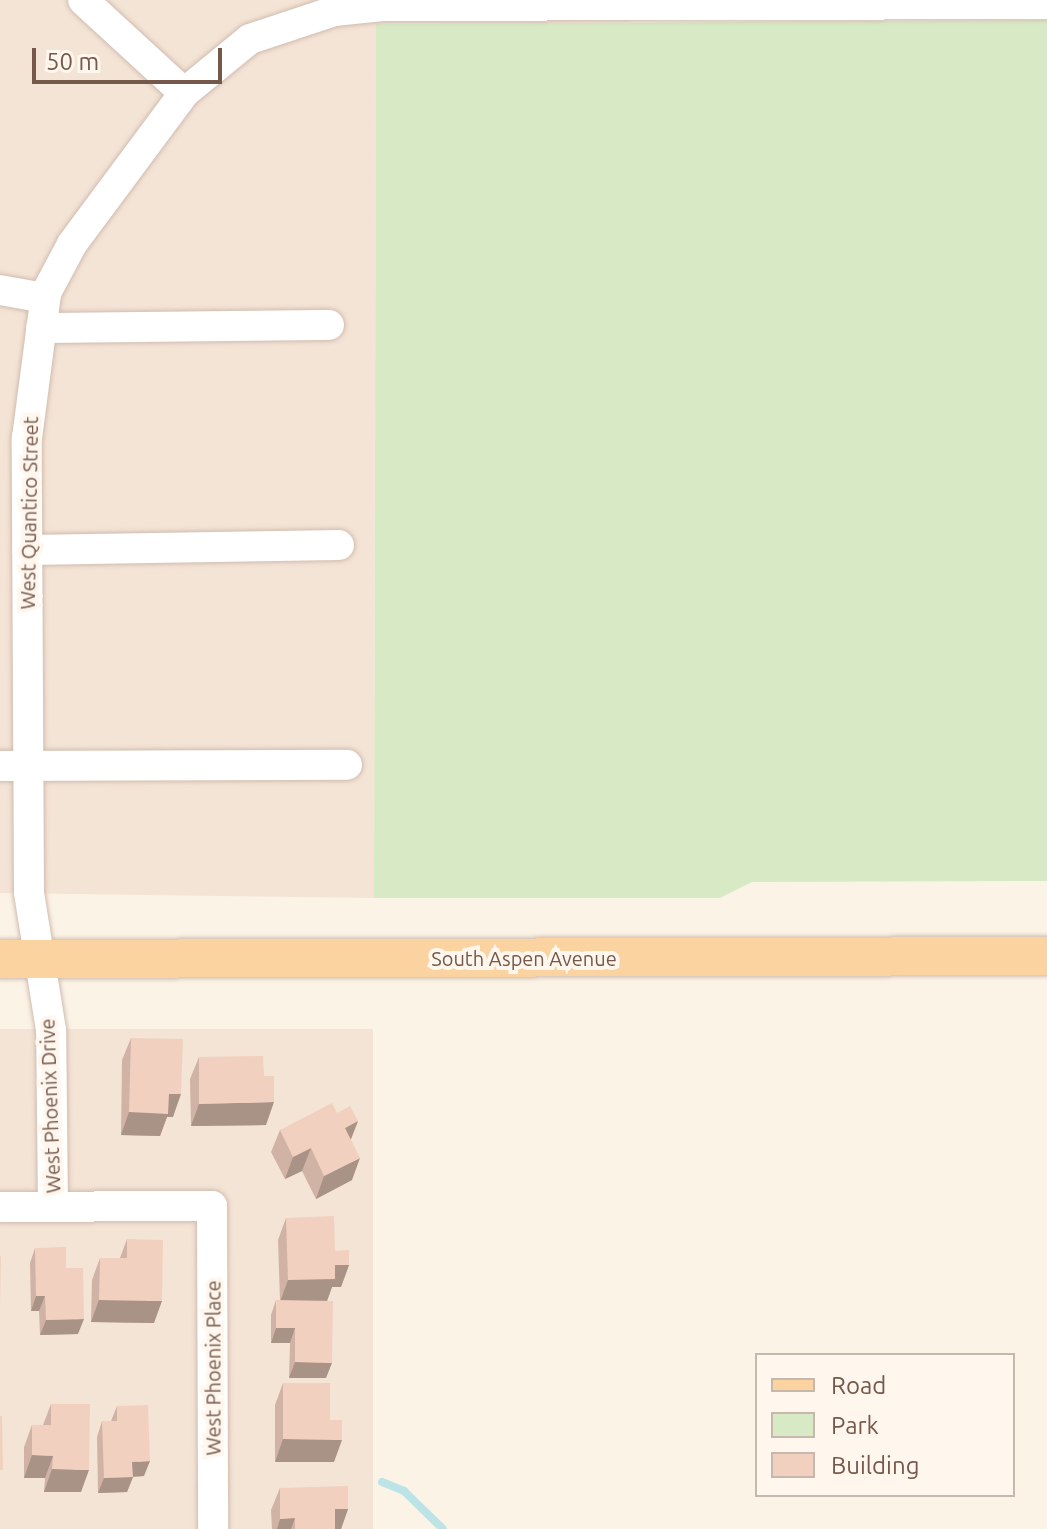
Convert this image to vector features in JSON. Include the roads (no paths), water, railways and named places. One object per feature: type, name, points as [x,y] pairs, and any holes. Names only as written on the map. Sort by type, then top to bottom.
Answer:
[{"type":"main road","name":"South Aspen Avenue","points":[[0,959],[1047,956]]},
{"type":"street","points":[[83,0],[184,93]]},
{"type":"street","name":"West Quantico Street","points":[[39,959],[14,766],[27,550],[13,519],[43,313],[72,244],[184,93],[250,39],[287,23],[383,6],[492,3],[1047,4]]},
{"type":"street","points":[[0,290],[43,313],[329,325]]},
{"type":"street","points":[[27,550],[339,545]]},
{"type":"street","points":[[14,766],[347,765]]},
{"type":"street","name":"West Phoenix Drive","points":[[39,959],[51,1030],[53,1207]]},
{"type":"street","name":"West Phoenix Place","points":[[53,1207],[212,1206],[213,1529]]},
{"type":"street","points":[[0,1207],[53,1207]]},
{"type":"waterway","points":[[382,1482],[404,1491],[443,1529]]}]
